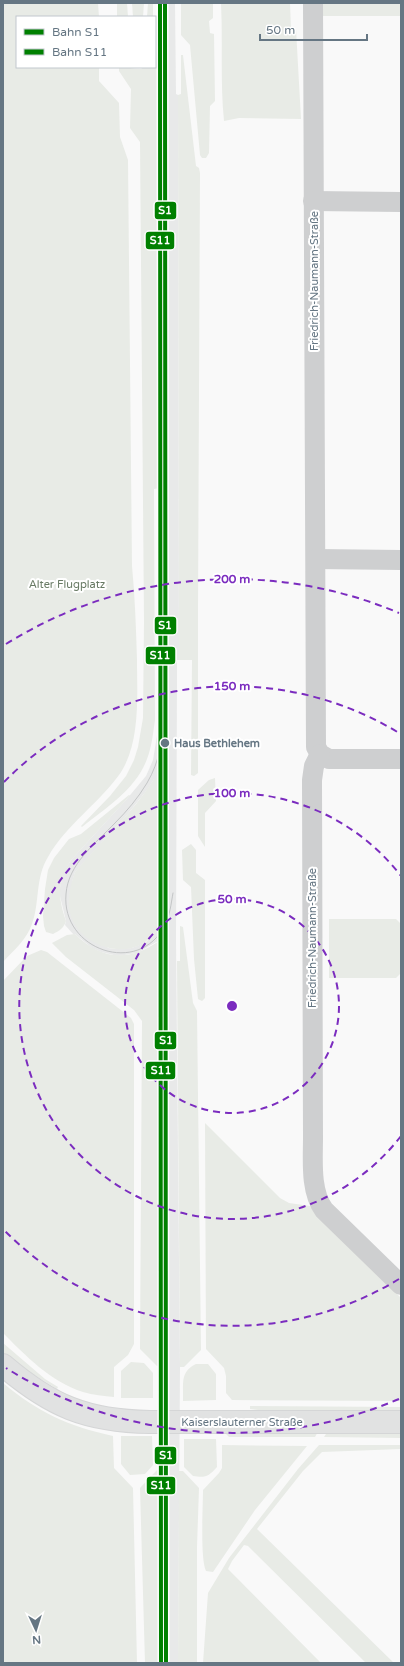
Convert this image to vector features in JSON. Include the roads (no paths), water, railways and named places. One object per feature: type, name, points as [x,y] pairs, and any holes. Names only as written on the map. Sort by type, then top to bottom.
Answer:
[{"type":"main road","name":"Kaiserslauterner Straße","points":[[3,1365],[50,1400],[78,1412],[112,1420],[150,1422],[401,1422]]},
{"type":"street","name":"Friedrich-Naumann-Straße","points":[[313,3],[316,747],[320,754],[314,766],[312,780],[312,1130],[316,1193],[324,1210],[401,1285]]},
{"type":"street","points":[[313,201],[401,202]]},
{"type":"street","points":[[316,559],[401,560]]},
{"type":"street","points":[[320,754],[329,759],[401,759]]},
{"type":"tram line","points":[[165,713],[158,758],[151,775],[144,789],[132,804],[77,864],[68,883],[66,894],[68,914],[76,930],[88,942],[104,950],[121,953],[138,950],[153,941],[165,925],[173,893]]},
{"type":"rail line","name":"S11","points":[[160,3],[161,1663]]},
{"type":"rail line","name":"S1","points":[[165,3],[166,1663]]},
{"type":"place","name":"Haus Bethlehem","points":[[165,743]]},
{"type":"park label","name":"Alter Flugplatz","points":[[67,584]]}]
